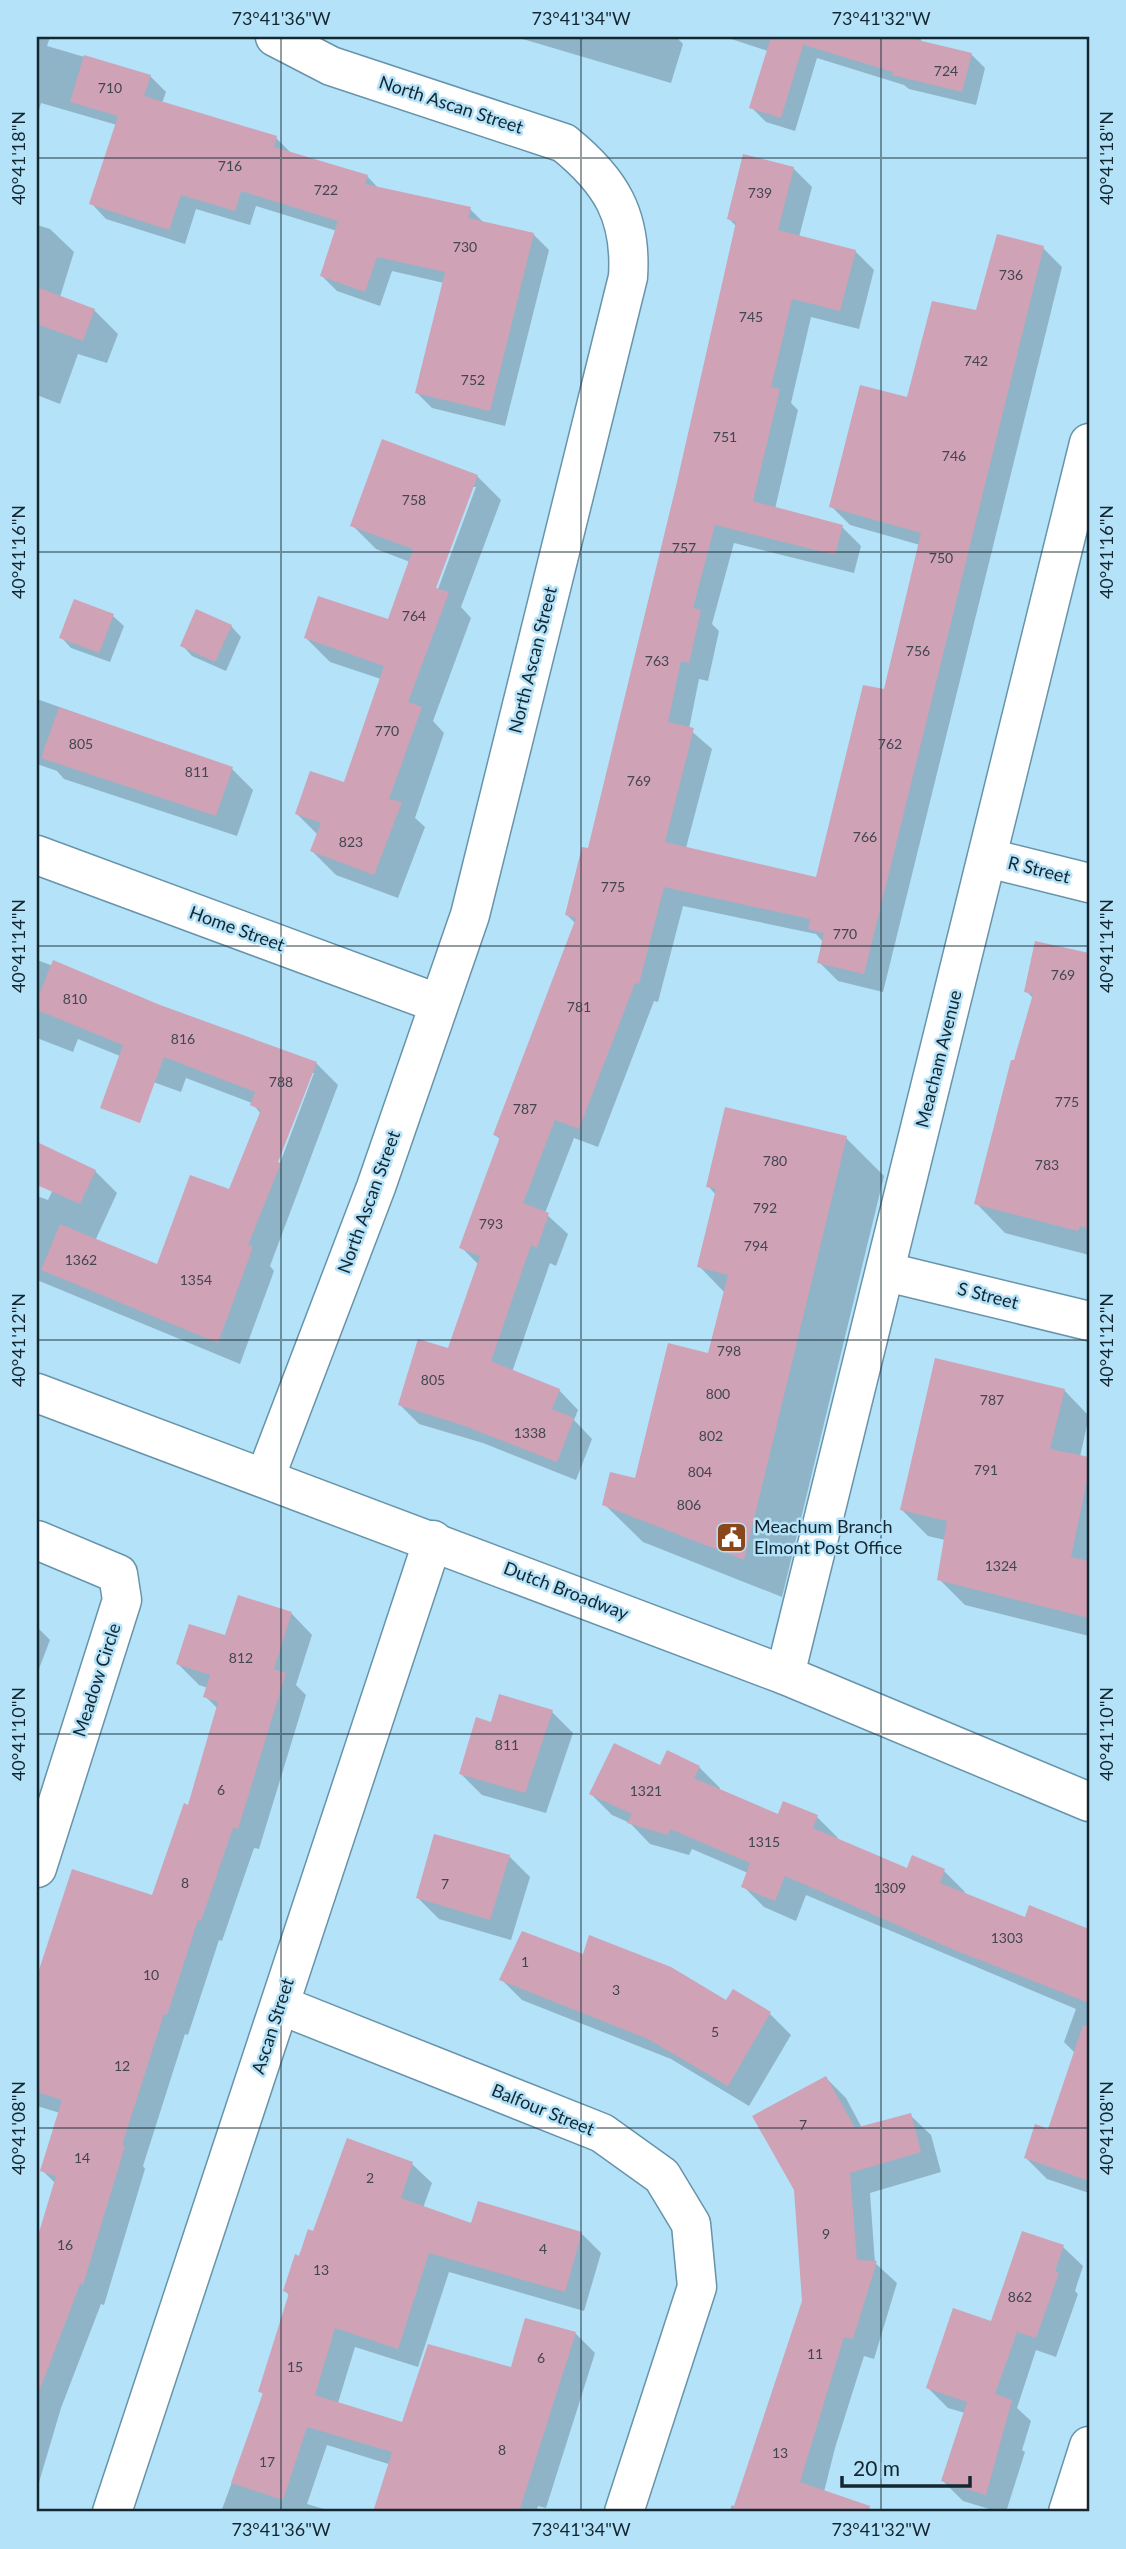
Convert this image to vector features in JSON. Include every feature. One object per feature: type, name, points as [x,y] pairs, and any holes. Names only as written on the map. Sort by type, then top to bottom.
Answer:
[{"type":"street","name":"North Ascan Street","points":[[265,1478],[376,1187],[437,1003],[474,902],[628,277],[630,246],[615,196],[593,166],[564,143],[331,66],[275,37]]},
{"type":"street","name":"Meacham Avenue","points":[[785,1675],[887,1272],[1089,443]]},
{"type":"street","name":"Home Street","points":[[37,855],[437,1003]]},
{"type":"street","name":"R Street","points":[[988,858],[1089,883]]},
{"type":"street","name":"S Street","points":[[887,1272],[1089,1321]]},
{"type":"street","name":"Dutch Broadway","points":[[37,1393],[433,1540],[785,1675],[1089,1802]]},
{"type":"street","name":"Meadow Circle","points":[[37,1540],[118,1574],[122,1600],[37,1868]]},
{"type":"street","name":"Ascan Street","points":[[112,2512],[433,1540]]},
{"type":"street","name":"Balfour Street","points":[[280,2005],[602,2133],[662,2175],[691,2224],[697,2287],[624,2512]]},
{"type":"street","points":[[1068,2512],[1089,2446]]},
{"type":"building","points":[[771,37],[905,37],[972,53],[962,92],[892,75],[893,72],[804,45],[805,39],[781,118],[749,108]]},
{"type":"building","points":[[84,55],[151,75],[144,96],[277,136],[274,147],[368,175],[365,184],[471,207],[468,218],[534,233],[490,411],[415,393],[445,272],[377,257],[365,292],[320,276],[338,221],[241,191],[235,211],[181,195],[169,230],[89,204],[118,116],[70,102]]},
{"type":"building","points":[[743,154],[794,167],[778,230],[856,250],[840,311],[792,299],[771,387],[780,389],[753,501],[843,525],[835,555],[715,525],[693,608],[701,610],[689,663],[681,661],[668,722],[694,728],[665,842],[816,877],[863,685],[884,689],[921,533],[829,507],[860,385],[907,397],[932,301],[976,310],[997,234],[1044,246],[864,974],[817,963],[824,933],[808,929],[810,919],[664,887],[639,984],[635,983],[579,1129],[555,1120],[523,1203],[549,1213],[537,1248],[531,1245],[491,1361],[560,1389],[552,1409],[574,1418],[557,1462],[462,1425],[398,1405],[418,1339],[448,1348],[480,1256],[459,1248],[500,1137],[493,1135],[576,918],[565,915],[582,847],[588,848],[677,482],[736,222],[727,219]]},
{"type":"building","points":[[37,287],[95,309],[83,341],[37,324]]},
{"type":"building","points":[[382,439],[478,475],[436,588],[449,592],[408,702],[422,707],[389,799],[402,802],[374,875],[310,851],[321,823],[295,814],[310,771],[344,782],[384,666],[304,638],[318,596],[388,619],[413,549],[350,526]]},
{"type":"building","points":[[74,599],[114,614],[99,653],[59,638]]},
{"type":"building","points":[[196,609],[232,625],[215,662],[180,646]]},
{"type":"building","points":[[59,707],[233,767],[216,816],[41,758]]},
{"type":"building","points":[[1035,941],[1089,953],[1089,1229],[1080,1226],[1078,1231],[974,1204],[1011,1060],[1014,1060],[1033,994],[1024,992]]},
{"type":"building","points":[[53,960],[160,1005],[317,1062],[248,1245],[253,1247],[218,1343],[41,1270],[60,1224],[157,1264],[190,1175],[229,1189],[261,1110],[250,1105],[255,1092],[164,1057],[140,1123],[100,1108],[123,1045],[37,1010],[37,1000]]},
{"type":"building","points":[[725,1107],[847,1136],[744,1560],[602,1505],[610,1472],[635,1478],[668,1343],[708,1353],[728,1275],[697,1267],[716,1189],[706,1187]]},
{"type":"building","points":[[37,1142],[96,1170],[80,1204],[37,1185]]},
{"type":"building","points":[[935,1358],[1065,1389],[1050,1449],[1089,1457],[1089,1471],[1071,1557],[1089,1561],[1089,1618],[937,1580],[947,1521],[900,1510]]},
{"type":"building","points":[[238,1595],[292,1612],[274,1669],[286,1673],[238,1829],[233,1828],[201,1921],[198,1920],[167,2015],[164,2014],[122,2145],[125,2146],[83,2285],[80,2284],[40,2389],[37,2388],[37,2239],[56,2176],[40,2171],[62,2100],[37,2092],[37,1976],[72,1869],[152,1895],[184,1803],[188,1805],[218,1702],[203,1697],[210,1675],[176,1664],[189,1624],[225,1635]]},
{"type":"building","points":[[499,1694],[553,1710],[525,1793],[459,1774],[476,1717],[491,1722]]},
{"type":"building","points":[[614,1743],[660,1765],[667,1750],[700,1766],[694,1778],[778,1814],[783,1801],[818,1815],[813,1828],[907,1868],[912,1855],[945,1869],[940,1883],[1025,1917],[1029,1905],[1089,1929],[1089,2003],[952,1949],[785,1876],[775,1901],[741,1887],[750,1863],[670,1829],[668,1835],[627,1823],[632,1814],[589,1794]]},
{"type":"building","points":[[434,1834],[510,1855],[490,1920],[416,1898]]},
{"type":"building","points":[[522,1931],[583,1954],[589,1935],[671,1967],[726,2000],[733,1989],[771,2012],[728,2086],[648,2039],[499,1980]]},
{"type":"building","points":[[1083,2025],[1089,2026],[1089,2181],[1024,2158],[1035,2124],[1048,2129]]},
{"type":"building","points":[[826,2076],[855,2128],[911,2113],[921,2152],[850,2173],[857,2260],[877,2261],[853,2339],[844,2337],[800,2482],[870,2506],[869,2512],[732,2512],[802,2301],[794,2190],[752,2116]]},
{"type":"building","points":[[347,2138],[413,2162],[401,2198],[471,2223],[478,2201],[582,2232],[565,2292],[429,2253],[398,2349],[335,2328],[315,2395],[402,2422],[428,2344],[511,2367],[525,2318],[576,2332],[519,2512],[373,2512],[392,2452],[307,2427],[283,2500],[231,2483],[263,2393],[258,2392],[289,2293],[283,2291],[295,2254],[299,2256],[308,2229],[313,2231]]},
{"type":"building","points":[[1022,2231],[1064,2245],[1055,2271],[1059,2273],[1036,2338],[1017,2332],[995,2394],[1012,2400],[986,2495],[941,2481],[967,2402],[926,2388],[953,2308],[991,2321]]},
{"type":"place","name":"Meachum Branch Elmont Post Office","points":[[731,1537]]}]
